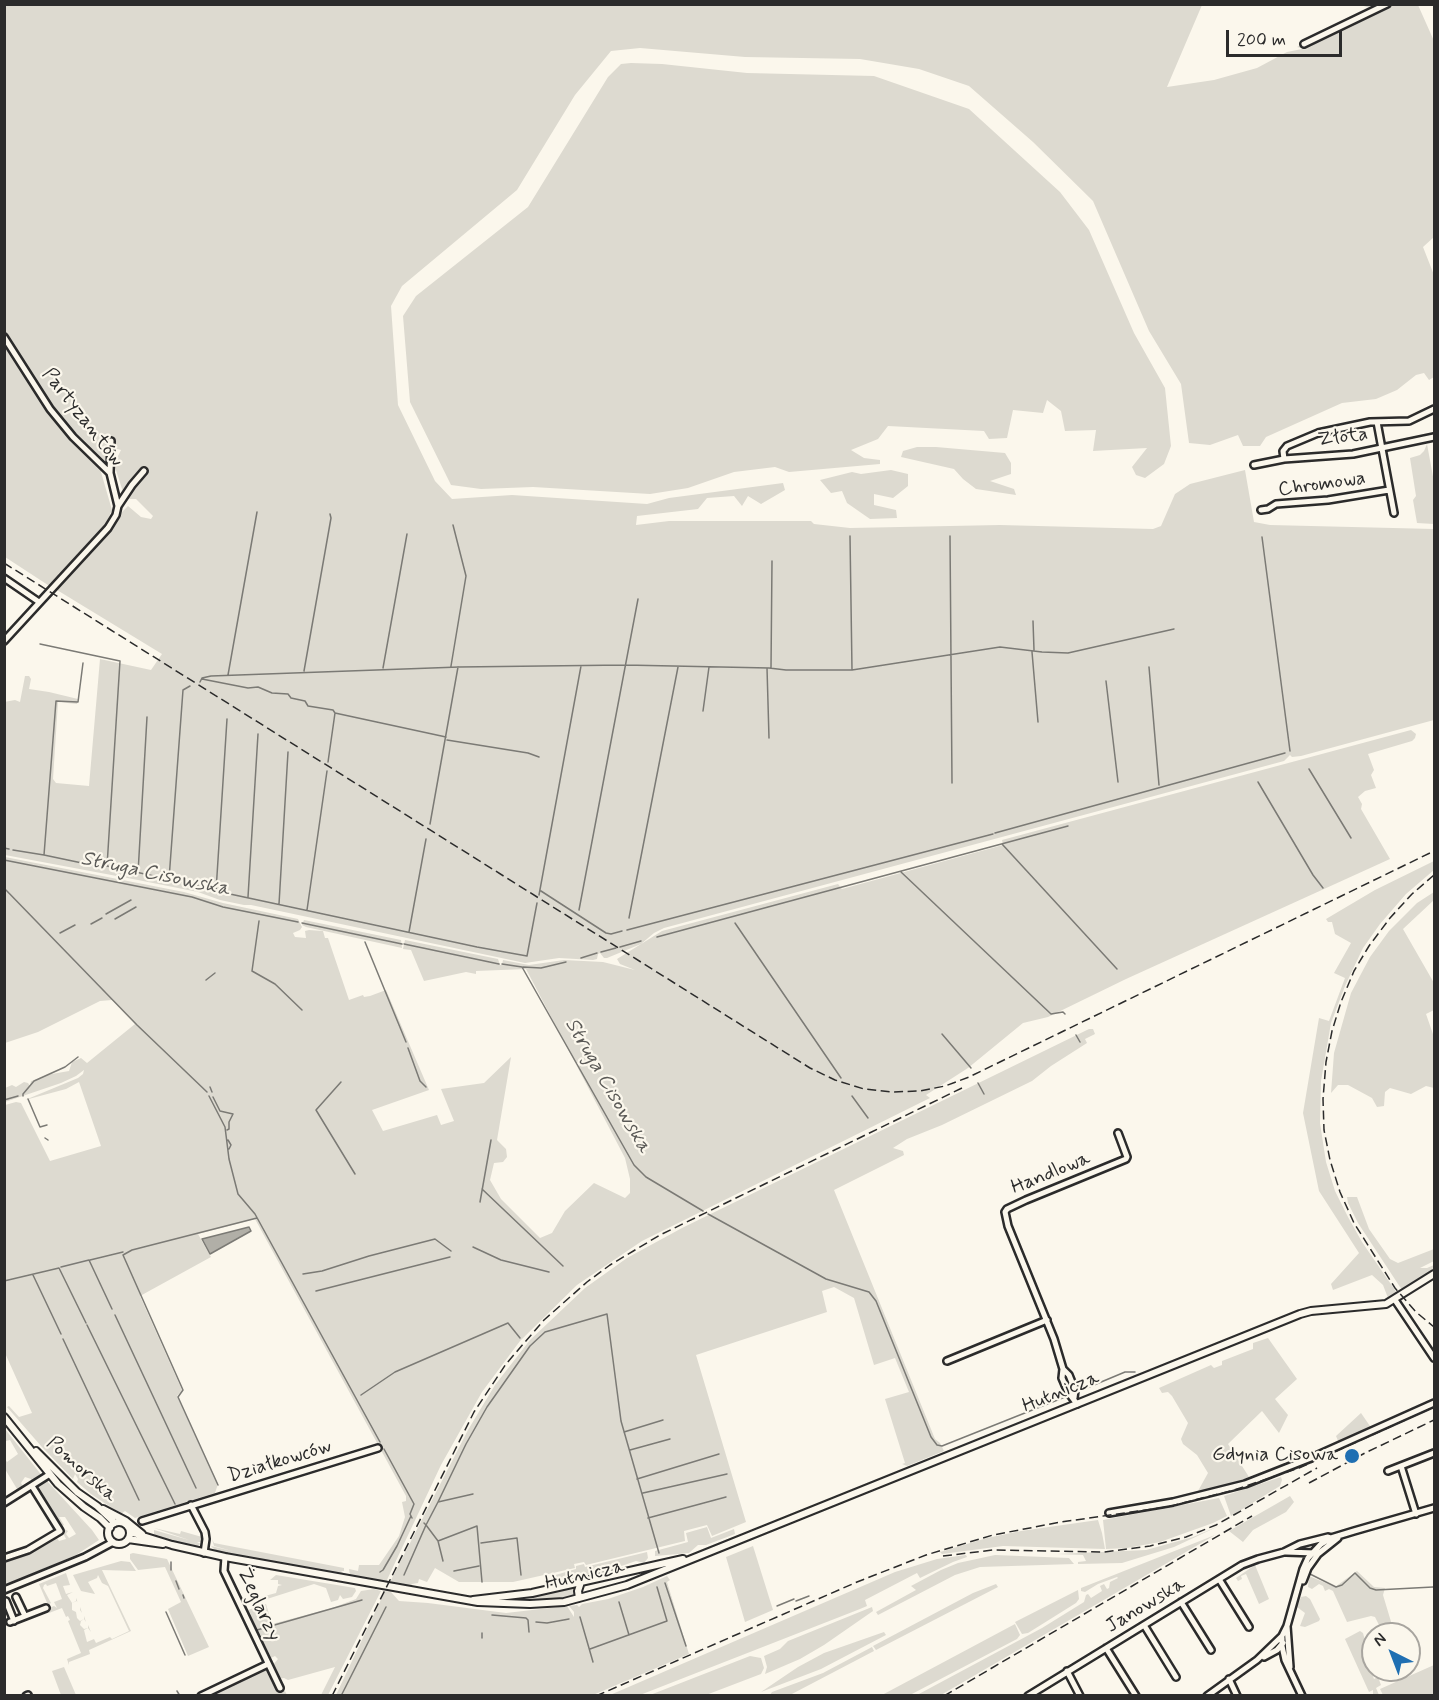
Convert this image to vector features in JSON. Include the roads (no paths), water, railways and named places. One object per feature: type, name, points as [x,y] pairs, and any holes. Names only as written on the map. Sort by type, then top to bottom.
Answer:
[{"type":"main road","name":"Hutnicza","points":[[172,1545],[225,1557],[478,1602],[549,1603],[579,1599],[657,1573],[1076,1401],[1300,1314],[1311,1311],[1379,1306],[1395,1300],[1434,1274]]},
{"type":"main road","name":"Pomorska","points":[[4,1417],[69,1495],[112,1525]]},
{"type":"main road","name":"Pomorska","points":[[52,1472],[97,1506],[112,1525]]},
{"type":"main road","points":[[97,1506],[126,1521],[144,1536]]},
{"type":"main road","points":[[129,1536],[126,1525],[121,1522],[112,1525],[111,1539],[121,1544],[129,1536],[144,1536],[172,1545]]},
{"type":"main road","points":[[129,1536],[172,1545]]},
{"type":"main road","name":"Hutnicza","points":[[472,1600],[512,1596],[701,1555]]},
{"type":"main road","points":[[655,1566],[657,1573]]},
{"type":"main road","points":[[596,1579],[602,1585],[604,1592]]},
{"type":"main road","points":[[579,1599],[578,1591],[581,1582]]},
{"type":"main road","points":[[511,1604],[512,1596]]},
{"type":"street","points":[[1304,44],[1387,4]]},
{"type":"street","name":"Partyzantów","points":[[4,337],[50,409],[72,437],[110,473],[118,506]]},
{"type":"street","points":[[1284,459],[1284,448],[1293,442],[1335,428],[1413,420],[1434,409]]},
{"type":"street","name":"Chromowa","points":[[1377,422],[1394,513]]},
{"type":"street","name":"Złota","points":[[1254,465],[1284,459],[1353,454],[1434,437]]},
{"type":"street","points":[[110,473],[111,441]]},
{"type":"street","points":[[4,640],[108,528],[116,515],[118,506],[144,471]]},
{"type":"street","name":"Chromowa","points":[[1261,510],[1276,504],[1328,500],[1389,490]]},
{"type":"street","points":[[4,578],[39,602]]},
{"type":"street","name":"Handlowa","points":[[1076,1401],[1068,1392],[1062,1378],[1063,1369],[1047,1320],[1008,1226],[1005,1212],[1006,1209],[1026,1200],[1126,1159],[1118,1133]]},
{"type":"street","points":[[1395,1300],[1434,1358]]},
{"type":"street","points":[[947,1362],[1047,1320]]},
{"type":"street","points":[[1109,1513],[1173,1502],[1245,1484],[1311,1458],[1434,1403]]},
{"type":"street","name":"Działkowców","points":[[142,1521],[378,1448]]},
{"type":"street","points":[[1388,1471],[1434,1453]]},
{"type":"street","points":[[1401,1466],[1416,1514]]},
{"type":"street","points":[[4,1503],[52,1472]]},
{"type":"street","points":[[4,1558],[28,1550],[60,1531],[32,1486]]},
{"type":"street","points":[[191,1505],[205,1532],[204,1553]]},
{"type":"street","points":[[1290,1668],[1285,1637],[1305,1564],[1316,1553],[1342,1536],[1434,1508]]},
{"type":"street","name":"Janowska","points":[[1028,1695],[1252,1560],[1284,1552],[1309,1542],[1342,1536]]},
{"type":"street","points":[[1300,1585],[1320,1544],[1331,1538]]},
{"type":"street","points":[[4,1590],[85,1557],[111,1539]]},
{"type":"street","name":"Janowska","points":[[1284,1552],[1316,1553]]},
{"type":"street","points":[[1297,1552],[1305,1564]]},
{"type":"street","name":"Żeglarzy","points":[[225,1557],[224,1571],[280,1688]]},
{"type":"street","points":[[1219,1579],[1249,1627]]},
{"type":"street","points":[[16,1597],[25,1616]]},
{"type":"street","points":[[6,1601],[12,1622],[46,1608]]},
{"type":"street","points":[[1181,1602],[1211,1650]]},
{"type":"street","points":[[1144,1625],[1176,1677]]},
{"type":"street","points":[[1257,1660],[1271,1654],[1285,1637]]},
{"type":"street","points":[[1279,1645],[1288,1651]]},
{"type":"street","points":[[1207,1695],[1279,1645]]},
{"type":"street","points":[[1279,1645],[1302,1695]]},
{"type":"street","points":[[1106,1648],[1136,1695]]},
{"type":"street","points":[[1271,1654],[1286,1660]]},
{"type":"street","name":"Żeglarzy","points":[[201,1695],[268,1664]]},
{"type":"street","points":[[1067,1671],[1080,1695]]},
{"type":"street","points":[[1229,1679],[1237,1695]]},
{"type":"waterway","points":[[228,675],[257,512]]},
{"type":"waterway","points":[[304,671],[330,514]]},
{"type":"waterway","points":[[451,666],[466,576],[453,525]]},
{"type":"waterway","points":[[383,668],[407,534]]},
{"type":"waterway","points":[[850,536],[852,670]]},
{"type":"waterway","points":[[950,536],[952,783]]},
{"type":"waterway","points":[[1262,537],[1290,751]]},
{"type":"waterway","points":[[771,668],[772,561]]},
{"type":"waterway","points":[[579,910],[638,599]]},
{"type":"waterway","points":[[1033,621],[1034,650]]},
{"type":"waterway","points":[[200,682],[202,678],[211,676],[459,667],[625,665],[852,670],[1000,647],[1068,653],[1174,629]]},
{"type":"waterway","points":[[40,644],[120,661],[107,866],[111,867]]},
{"type":"waterway","points":[[1032,652],[1038,722]]},
{"type":"waterway","points":[[13,850],[44,855],[56,701],[78,702],[83,663]]},
{"type":"waterway","points":[[539,895],[581,666]]},
{"type":"waterway","points":[[430,824],[458,667]]},
{"type":"waterway","points":[[629,918],[678,667]]},
{"type":"waterway","points":[[703,711],[709,667]]},
{"type":"waterway","points":[[1149,667],[1159,785]]},
{"type":"waterway","points":[[767,668],[769,738]]},
{"type":"waterway","points":[[202,679],[288,694],[291,698],[305,701],[308,706],[446,737]]},
{"type":"waterway","points":[[1106,681],[1118,782]]},
{"type":"waterway","points":[[169,879],[183,690],[190,686]]},
{"type":"waterway","points":[[328,762],[335,713]]},
{"type":"waterway","points":[[138,873],[147,717]]},
{"type":"waterway","points":[[197,886],[216,891],[227,719]]},
{"type":"waterway","points":[[248,897],[258,734]]},
{"type":"waterway","points":[[447,740],[528,753],[539,757]]},
{"type":"waterway","points":[[279,904],[288,752]]},
{"type":"waterway","points":[[995,833],[1285,753]]},
{"type":"waterway","points":[[1309,769],[1351,838]]},
{"type":"waterway","points":[[307,910],[327,771]]},
{"type":"waterway","points":[[1258,782],[1323,888]]},
{"type":"waterway","points":[[657,937],[1068,826]]},
{"type":"waterway","points":[[627,930],[993,834]]},
{"type":"waterway","points":[[409,932],[426,839]]},
{"type":"waterway","points":[[1002,844],[1117,969]]},
{"type":"waterway","points":[[4,848],[9,849]]},
{"type":"waterway","points":[[44,855],[82,863]]},
{"type":"waterway","name":"Struga Cisowska","points":[[4,860],[192,897],[223,907],[298,922]]},
{"type":"waterway","points":[[86,864],[106,866]]},
{"type":"waterway","points":[[117,868],[191,884]]},
{"type":"waterway","points":[[901,872],[1051,1014],[1063,1012],[1065,1014]]},
{"type":"waterway","points":[[4,888],[137,1025],[207,1092]]},
{"type":"waterway","points":[[216,891],[527,956],[537,903]]},
{"type":"waterway","points":[[541,891],[606,933],[622,931]]},
{"type":"waterway","points":[[106,914],[131,900]]},
{"type":"waterway","points":[[115,919],[136,907]]},
{"type":"waterway","points":[[91,924],[102,918]]},
{"type":"waterway","points":[[259,921],[252,971],[275,984],[302,1010]]},
{"type":"waterway","name":"Struga Cisowska","points":[[302,923],[402,944]]},
{"type":"waterway","points":[[735,923],[841,1078]]},
{"type":"waterway","points":[[60,933],[75,925]]},
{"type":"waterway","points":[[620,947],[641,941]]},
{"type":"waterway","points":[[365,942],[406,1042]]},
{"type":"waterway","name":"Struga Cisowska","points":[[404,944],[499,964]]},
{"type":"waterway","points":[[601,952],[616,948]]},
{"type":"waterway","points":[[581,958],[597,953]]},
{"type":"waterway","points":[[523,967],[541,968],[566,962]]},
{"type":"waterway","name":"Struga Cisowska","points":[[502,964],[522,967],[634,1165],[646,1177],[703,1211]]},
{"type":"waterway","points":[[206,980],[215,973]]},
{"type":"waterway","points":[[942,1034],[971,1068]]},
{"type":"waterway","points":[[1076,1035],[1080,1042]]},
{"type":"waterway","points":[[408,1048],[420,1081],[426,1087]]},
{"type":"waterway","points":[[23,1096],[34,1081],[65,1067],[78,1057]]},
{"type":"waterway","points":[[341,1082],[316,1110],[355,1174]]},
{"type":"waterway","points":[[978,1083],[984,1094]]},
{"type":"waterway","points":[[210,1087],[212,1092]]},
{"type":"waterway","points":[[4,1100],[18,1096]]},
{"type":"waterway","points":[[209,1096],[225,1127],[229,1159],[238,1194],[255,1214],[380,1442]]},
{"type":"waterway","points":[[852,1096],[868,1118]]},
{"type":"waterway","points":[[213,1097],[220,1111],[233,1114],[227,1130]]},
{"type":"waterway","points":[[28,1099],[40,1127],[47,1125]]},
{"type":"waterway","points":[[228,1140],[231,1145],[229,1149]]},
{"type":"waterway","points":[[480,1202],[491,1140]]},
{"type":"waterway","points":[[482,1189],[563,1266]]},
{"type":"waterway","name":"Struga Cisowska","points":[[708,1214],[826,1279],[869,1292],[876,1301],[931,1437],[937,1445],[942,1446],[1065,1397]]},
{"type":"waterway","points":[[218,1485],[178,1397],[183,1390],[123,1255],[132,1250],[257,1218]]},
{"type":"waterway","points":[[303,1274],[322,1271],[435,1239],[451,1251]]},
{"type":"waterway","points":[[473,1247],[501,1260],[549,1272]]},
{"type":"waterway","points":[[90,1260],[123,1252]]},
{"type":"waterway","points":[[316,1291],[450,1257]]},
{"type":"waterway","points":[[61,1267],[89,1260],[112,1309]]},
{"type":"waterway","points":[[4,1281],[59,1268],[86,1323]]},
{"type":"waterway","points":[[33,1275],[61,1334]]},
{"type":"waterway","points":[[438,1502],[487,1407],[530,1346],[545,1332],[607,1314],[621,1421],[659,1553]]},
{"type":"waterway","points":[[115,1315],[196,1488]]},
{"type":"waterway","points":[[361,1395],[395,1372],[508,1323],[520,1338]]},
{"type":"waterway","points":[[87,1325],[175,1504]]},
{"type":"waterway","points":[[63,1339],[139,1500]]},
{"type":"waterway","name":"Struga Cisowska","points":[[1082,1390],[1125,1372],[1135,1372]]},
{"type":"waterway","points":[[624,1432],[663,1420]]},
{"type":"waterway","points":[[630,1450],[670,1439]]},
{"type":"waterway","points":[[384,1449],[414,1504],[410,1514],[412,1518]]},
{"type":"waterway","points":[[637,1479],[719,1454]]},
{"type":"waterway","points":[[643,1493],[727,1474]]},
{"type":"waterway","points":[[443,1561],[438,1541],[426,1525],[438,1502],[473,1494]]},
{"type":"waterway","points":[[648,1518],[726,1497]]},
{"type":"waterway","points":[[380,1572],[397,1546],[411,1516]]},
{"type":"waterway","points":[[404,1575],[426,1525],[424,1523]]},
{"type":"waterway","points":[[438,1541],[477,1526],[482,1582]]},
{"type":"waterway","points":[[481,1543],[517,1538],[521,1575]]},
{"type":"waterway","points":[[171,1562],[171,1570]]},
{"type":"waterway","points":[[454,1571],[479,1566]]},
{"type":"waterway","name":"Struga Cisowska","points":[[1310,1574],[1336,1587],[1342,1585],[1355,1573],[1370,1588],[1376,1590],[1433,1587]]},
{"type":"waterway","points":[[176,1581],[179,1589]]},
{"type":"waterway","points":[[665,1583],[686,1646]]},
{"type":"waterway","points":[[590,1649],[667,1621],[657,1587]]},
{"type":"waterway","points":[[796,1601],[809,1596]]},
{"type":"waterway","points":[[777,1606],[794,1599]]},
{"type":"waterway","points":[[257,1630],[362,1600]]},
{"type":"waterway","points":[[619,1602],[629,1635]]},
{"type":"waterway","points":[[341,1696],[386,1607]]},
{"type":"waterway","points":[[166,1612],[185,1655]]},
{"type":"waterway","points":[[492,1615],[526,1618],[529,1632]]},
{"type":"waterway","points":[[580,1617],[593,1662]]},
{"type":"waterway","points":[[536,1622],[547,1623],[569,1619]]},
{"type":"waterway","points":[[482,1633],[482,1638]]},
{"type":"waterway","points":[[223,1688],[260,1671]]},
{"type":"waterway","points":[[177,1691],[180,1696]]},
{"type":"railway","points":[[4,563],[810,1068],[835,1080],[864,1089],[892,1092],[920,1091],[945,1086],[969,1077],[1434,851]]},
{"type":"railway","points":[[1434,875],[1390,918],[1354,971],[1332,1031],[1326,1062],[1323,1099],[1324,1130],[1330,1160],[1340,1192],[1354,1223],[1395,1288],[1416,1312],[1434,1327]]},
{"type":"railway","points":[[332,1696],[474,1412],[506,1364],[544,1320],[610,1265],[660,1235],[964,1087]]},
{"type":"railway","points":[[596,1696],[857,1582],[926,1555],[993,1535],[1061,1522],[1167,1507],[1234,1490],[1299,1468],[1434,1407]]},
{"type":"railway","points":[[1309,1483],[1434,1420]]},
{"type":"railway","points":[[943,1556],[993,1550],[1104,1552],[1150,1546],[1186,1537],[1216,1525],[1317,1468]]},
{"type":"railway","points":[[944,1696],[1252,1516]]},
{"type":"place","name":"Gdynia Cisowa","points":[[1352,1456]]}]
